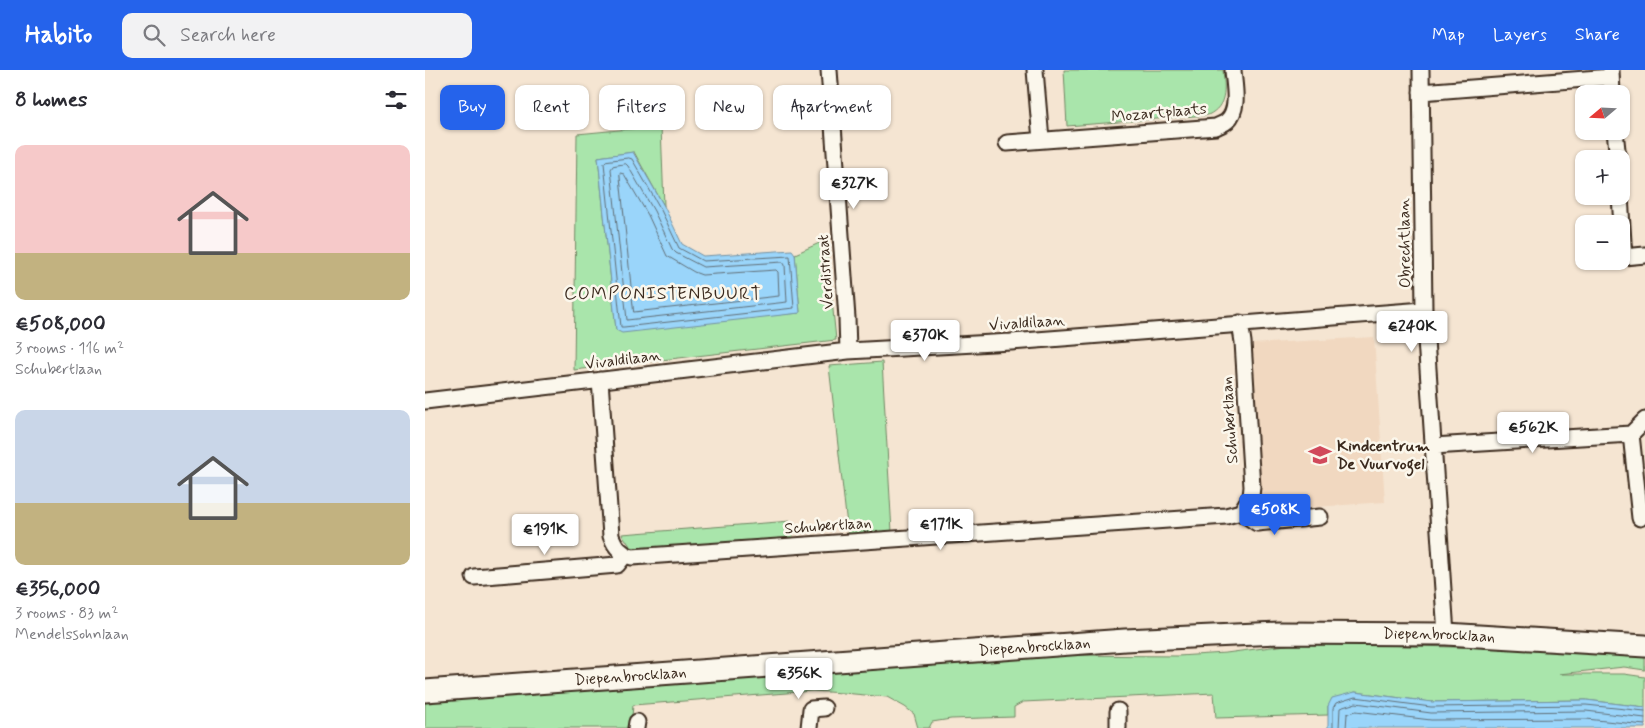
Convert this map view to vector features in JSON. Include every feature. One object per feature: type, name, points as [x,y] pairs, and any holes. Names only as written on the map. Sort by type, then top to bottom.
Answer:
[{"type":"street","name":"Verdistraat","points":[[829,70],[848,351]]},
{"type":"street","points":[[1035,70],[1041,140]]},
{"type":"street","name":"Mozartplaats","points":[[1007,143],[1216,127],[1226,122],[1232,113],[1234,106],[1233,70]]},
{"type":"street","name":"Obrechtlaan","points":[[1421,70],[1424,310],[1446,634]]},
{"type":"street","points":[[1421,92],[1611,74]]},
{"type":"street","points":[[1621,205],[1625,257],[1645,256]]},
{"type":"street","name":"Vivaldilaan","points":[[425,401],[848,351],[1011,342],[1424,310]]},
{"type":"street","name":"Schubertlaan","points":[[625,555],[640,557],[856,542],[1226,516],[1241,512],[1251,496],[1252,487],[1243,342],[1240,324]]},
{"type":"street","points":[[474,577],[617,565],[625,555],[618,550],[610,529],[600,380]]},
{"type":"street","points":[[1433,446],[1631,434],[1645,420]]},
{"type":"street","points":[[1631,434],[1640,518]]},
{"type":"street","points":[[1241,512],[1257,523],[1320,518]]},
{"type":"street","name":"Diepenbrocklaan","points":[[425,691],[1125,640],[1279,633],[1446,634],[1645,646]]},
{"type":"street","points":[[809,728],[811,709],[824,708]]},
{"type":"street","points":[[1118,711],[1118,728]]},
{"type":"shaded area","name":"Kindcentrum De Vuurvogel","points":[[1374,337],[1385,502],[1262,511],[1250,344]]},
{"type":"green space","points":[[1064,70],[1223,70],[1224,90],[1219,107],[1208,115],[1067,126]]},
{"type":"green space","points":[[619,130],[661,130],[664,206],[634,152],[598,157],[616,329],[800,313],[795,254],[826,240],[836,340],[574,370],[577,134]]},
{"type":"green space","points":[[882,362],[892,532],[848,534],[829,366]]},
{"type":"green space","points":[[791,521],[793,538],[632,549],[622,534]]},
{"type":"green space","points":[[1301,643],[1491,648],[1645,656],[1645,670],[1624,667],[1559,674],[1624,674],[1645,677],[1645,707],[1586,700],[1432,702],[1355,692],[1328,706],[1328,715],[1216,718],[1214,693],[1023,702],[1014,707],[1014,717],[951,719],[932,722],[929,728],[918,728],[914,714],[887,697],[812,691],[633,705],[631,728],[425,728],[425,700],[1058,655],[1178,656],[1226,653]]},
{"type":"water","points":[[633,152],[664,206],[682,244],[703,256],[792,250],[795,254],[800,313],[622,333],[616,330],[598,157]]},
{"type":"water","points":[[1355,692],[1432,702],[1586,700],[1645,707],[1645,728],[1328,728],[1328,706],[1332,698]]},
{"type":"place","name":"Kindcentrum De Vuurvogel","points":[[1320,455]]},
{"type":"district","name":"COMPONISTENBUURT","points":[[663,294]]}]
